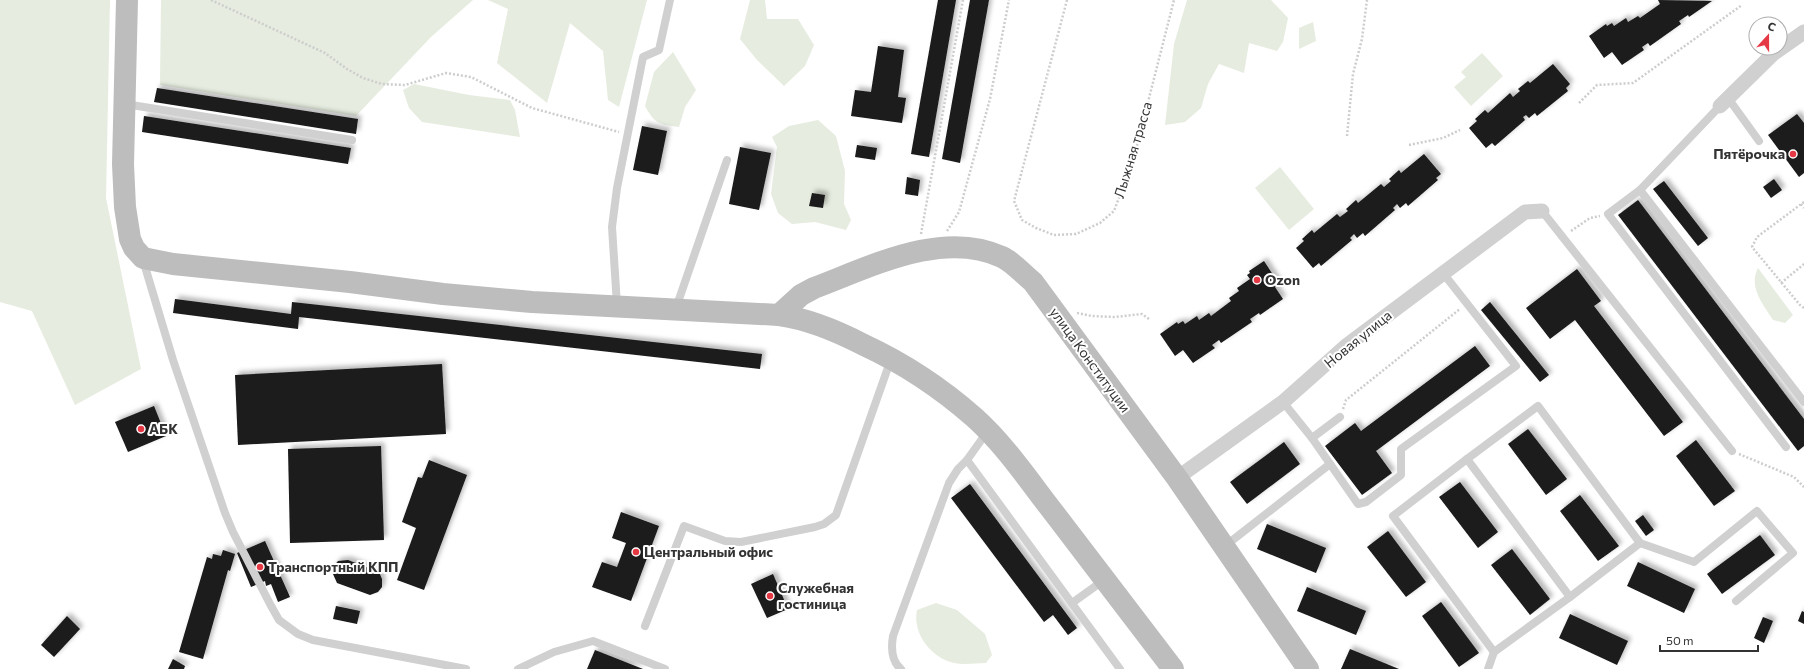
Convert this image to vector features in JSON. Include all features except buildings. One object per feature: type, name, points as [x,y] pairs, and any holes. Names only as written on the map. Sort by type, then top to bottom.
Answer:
[{"type":"street","points":[[127,0],[123,164],[125,207],[130,239],[134,248],[142,258],[173,264],[350,282],[443,294],[532,302],[617,308],[779,315],[793,317],[827,328],[891,358],[929,381],[962,406],[988,431],[1020,469],[1173,669]]},
{"type":"street","points":[[1724,102],[1774,53],[1804,32]]},
{"type":"street","name":"Новая улица","points":[[1177,478],[1283,402],[1346,346],[1525,212],[1542,211]]},
{"type":"street","name":"улица Конституции","points":[[779,315],[801,295],[814,288],[928,249],[974,247],[1003,257],[1033,282],[1057,314],[1177,478],[1308,669]]},
{"type":"lane","points":[[617,308],[612,226],[617,188],[643,57],[659,50],[670,0]]},
{"type":"lane","points":[[1759,140],[1724,102],[1640,190],[1608,214],[1786,447]]},
{"type":"lane","points":[[124,104],[352,140]]},
{"type":"lane","points":[[675,310],[727,160]]},
{"type":"lane","points":[[1640,190],[1804,402]]},
{"type":"lane","points":[[1542,211],[1732,451]]},
{"type":"lane","points":[[142,258],[173,360],[225,513],[266,598],[279,620],[298,634],[312,640],[466,669]]},
{"type":"lane","points":[[1283,402],[1312,438],[1358,504],[1366,502],[1401,475],[1401,449],[1516,366],[1442,273]]},
{"type":"lane","points":[[645,626],[684,526],[725,541],[741,542],[815,527],[824,524],[836,515],[840,508],[891,358]]},
{"type":"lane","points":[[1494,652],[1393,516],[1538,406],[1640,543],[1694,562],[1758,511],[1794,553],[1736,601]]},
{"type":"lane","points":[[1312,438],[1340,417]]},
{"type":"lane","points":[[901,669],[893,657],[893,636],[949,483],[958,469],[967,460],[988,431]]},
{"type":"lane","points":[[1467,459],[1570,597]]},
{"type":"lane","points":[[967,460],[1120,669]]},
{"type":"lane","points":[[1223,547],[1330,464]]},
{"type":"lane","points":[[1488,669],[1494,652],[1570,597],[1640,543]]},
{"type":"lane","points":[[1072,603],[1105,579]]},
{"type":"lane","points":[[518,669],[554,652],[593,641],[665,669]]},
{"type":"path","points":[[211,0],[325,52],[347,69],[363,78],[382,84],[405,85],[424,81],[446,73],[471,77],[532,108],[628,135]]},
{"type":"path","points":[[928,249],[963,0]]},
{"type":"path","points":[[928,249],[959,212],[990,99],[1009,0]]},
{"type":"path","name":"Лыжная трасса","points":[[1067,0],[1014,201],[1022,220],[1036,228],[1054,235],[1076,234],[1100,223],[1114,211],[1133,161],[1174,0]]},
{"type":"path","points":[[1346,136],[1353,74],[1362,39],[1367,0]]},
{"type":"path","points":[[1579,103],[1597,85],[1633,84],[1742,5]]},
{"type":"path","points":[[1409,145],[1443,138],[1460,130]]},
{"type":"path","points":[[1804,208],[1802,203],[1757,237],[1752,243],[1753,250],[1804,308]]},
{"type":"path","points":[[1563,237],[1590,218],[1608,214]]},
{"type":"path","points":[[1781,283],[1804,264]]},
{"type":"path","points":[[1340,417],[1346,400],[1466,303]]},
{"type":"path","points":[[1057,314],[1075,312],[1092,316],[1115,317],[1142,314],[1149,319]]},
{"type":"path","points":[[1732,451],[1794,478],[1804,487]]},
{"type":"shaded area","points":[[0,0],[110,0],[106,198],[141,369],[75,405],[32,311],[0,302]]},
{"type":"shaded area","points":[[161,0],[473,0],[431,37],[356,116],[160,85]]},
{"type":"shaded area","points":[[488,0],[647,0],[619,107],[608,100],[603,51],[570,23],[547,103],[497,63],[508,9]]},
{"type":"shaded area","points":[[750,0],[765,0],[767,19],[798,19],[814,45],[805,66],[784,86],[757,60],[740,39]]},
{"type":"shaded area","points":[[1187,0],[1271,0],[1288,18],[1283,42],[1277,51],[1249,43],[1244,73],[1219,64],[1208,84],[1201,108],[1185,122],[1165,125],[1174,44]]},
{"type":"shaded area","points":[[1313,22],[1316,41],[1299,49],[1299,28]]},
{"type":"shaded area","points":[[673,52],[696,90],[685,107],[679,127],[658,122],[645,106],[654,72]]},
{"type":"shaded area","points":[[1482,53],[1503,76],[1471,106],[1454,87],[1466,77],[1461,72]]},
{"type":"shaded area","points":[[414,84],[469,95],[510,100],[515,110],[520,137],[422,122],[409,108],[403,90]]},
{"type":"shaded area","points":[[818,120],[836,136],[845,171],[844,204],[851,220],[846,230],[815,222],[792,224],[778,213],[771,194],[777,147],[772,137],[789,126]]},
{"type":"shaded area","points":[[1280,167],[1314,209],[1289,230],[1255,188]]},
{"type":"shaded area","points":[[1758,268],[1793,315],[1785,323],[1773,320],[1761,302],[1755,282],[1755,275]]},
{"type":"shaded area","points":[[936,603],[957,610],[985,634],[992,655],[986,663],[954,663],[938,656],[925,643],[920,636],[917,627],[917,610]]},
{"type":"place","name":"Пятёрочка","points":[[1793,154]]},
{"type":"place","name":"Ozon","points":[[1257,280]]},
{"type":"place","name":"АБК","points":[[141,429]]},
{"type":"place","name":"Центральный офис","points":[[636,552]]},
{"type":"place","name":"Транспортный КПП","points":[[260,567]]},
{"type":"place","name":"Служебная гостиница","points":[[770,596]]}]
